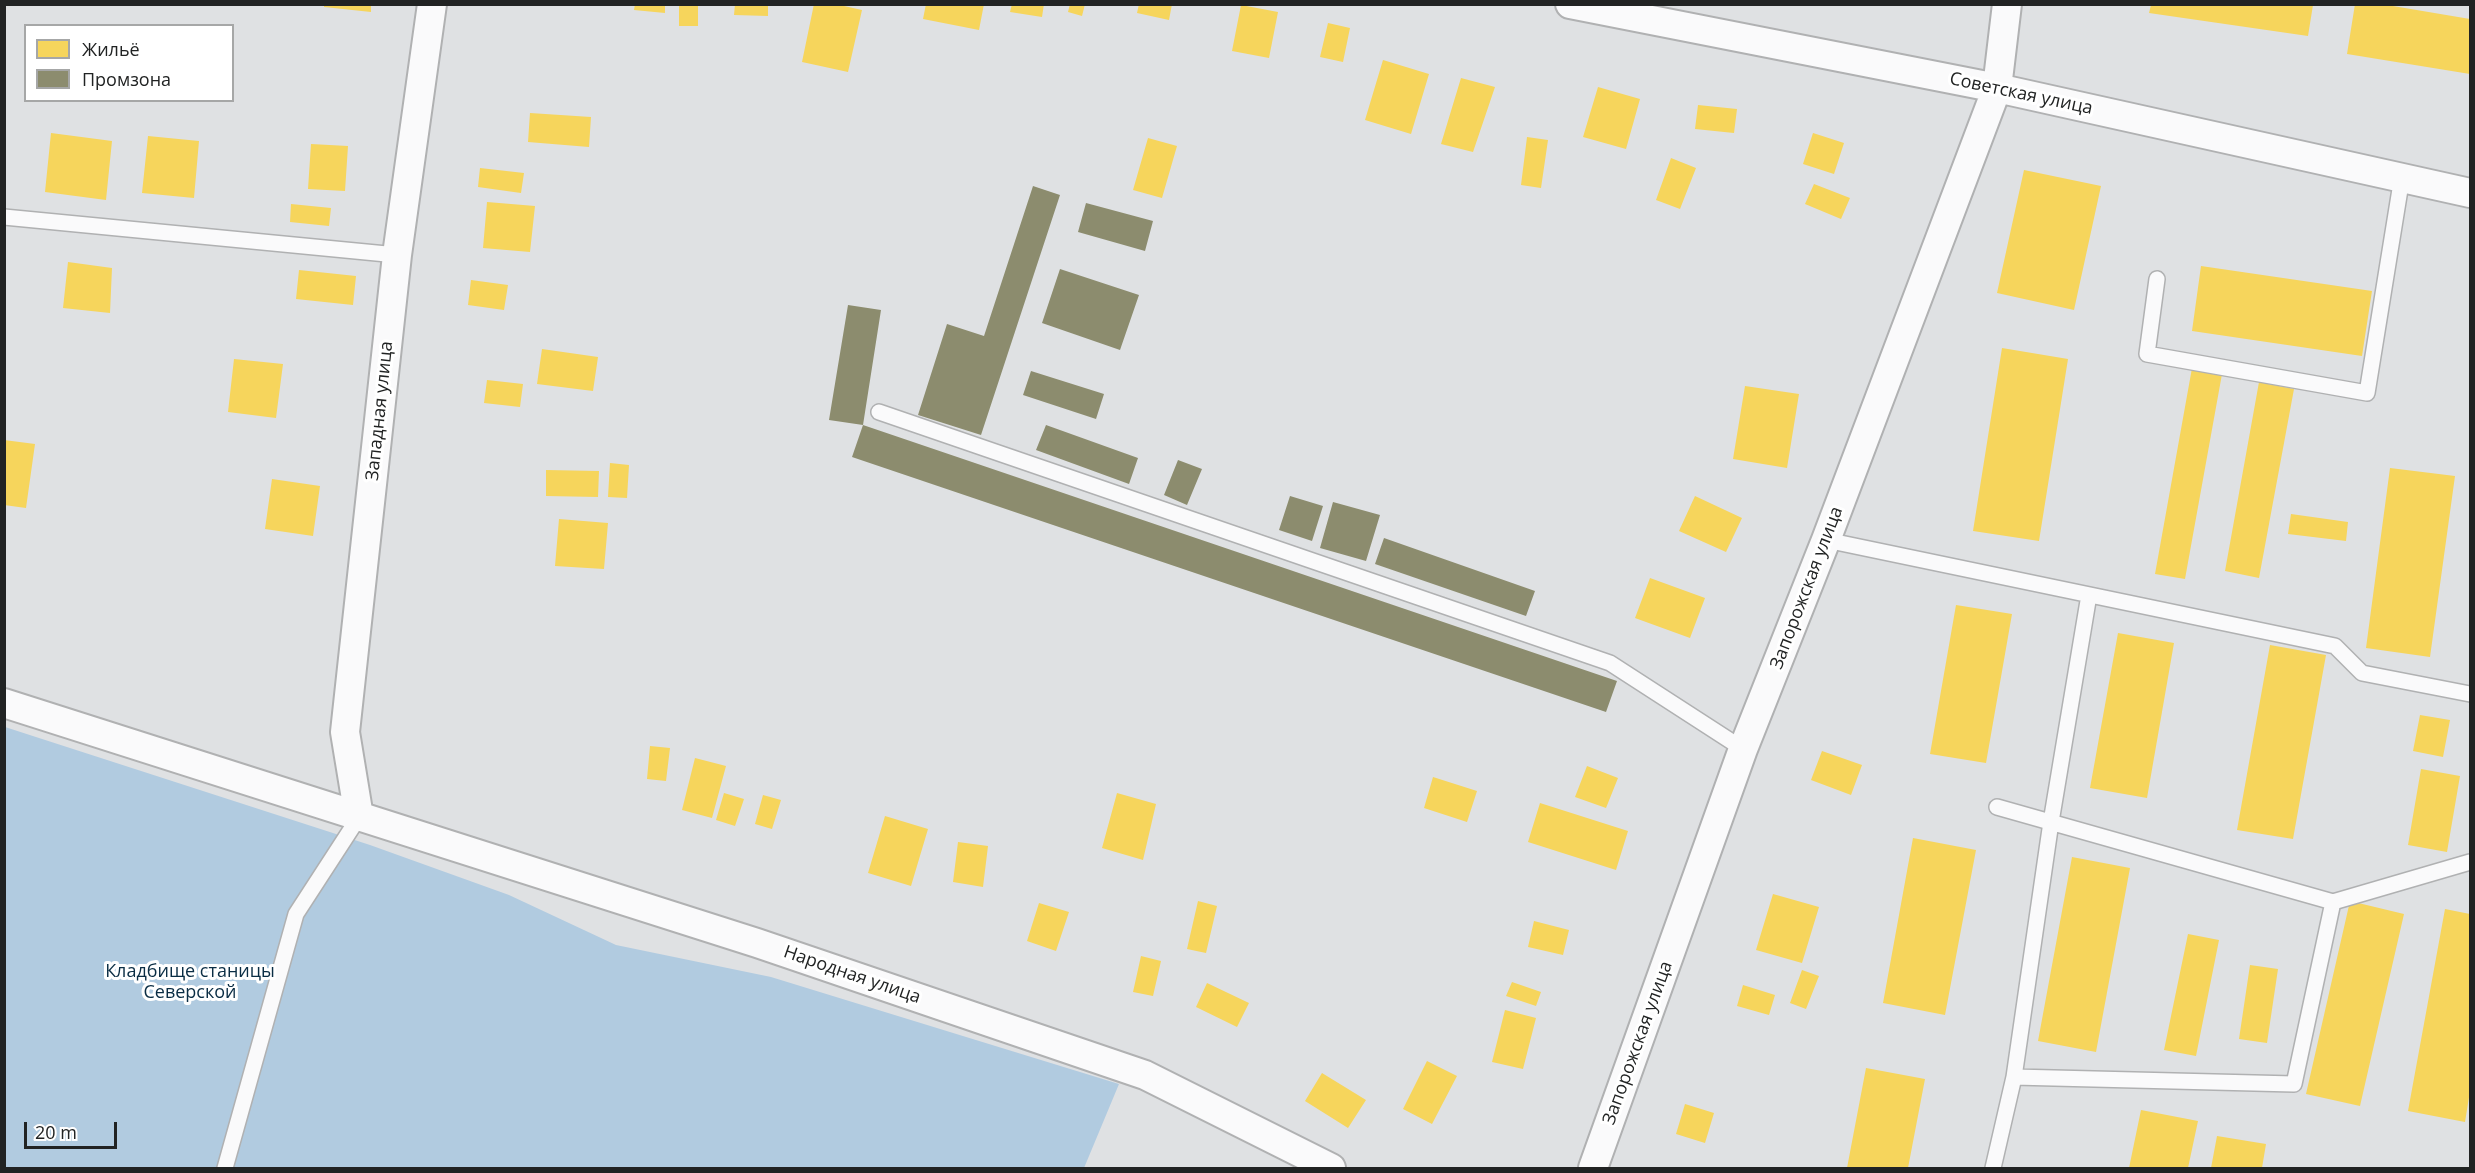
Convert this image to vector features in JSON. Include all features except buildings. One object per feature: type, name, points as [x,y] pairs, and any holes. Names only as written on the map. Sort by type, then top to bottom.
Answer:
[{"type":"street","name":"Западная улица","points":[[359,817],[345,732],[397,255],[432,4]]},
{"type":"street","name":"Советская улица","points":[[1570,4],[1997,88],[2470,193]]},
{"type":"street","name":"Запорожская улица","points":[[1593,1168],[1743,749],[1826,540],[1997,88],[2007,4]]},
{"type":"street","name":"Народная улица","points":[[4,703],[757,943],[1145,1075],[1332,1168]]},
{"type":"lane","points":[[2157,279],[2147,354],[2367,393],[2402,177]]},
{"type":"lane","points":[[4,218],[397,255]]},
{"type":"lane","points":[[879,412],[1610,663],[1743,749]]},
{"type":"lane","points":[[1826,540],[2335,646],[2362,673],[2470,694]]},
{"type":"lane","points":[[1993,1168],[2014,1077],[2051,822],[2089,595]]},
{"type":"lane","points":[[1997,807],[2333,902],[2470,862]]},
{"type":"lane","points":[[225,1168],[296,914],[359,817]]},
{"type":"lane","points":[[2014,1077],[2294,1084],[2333,902]]},
{"type":"green space","name":"Кладбище станицы Северской","points":[[5,727],[370,845],[509,895],[616,945],[771,977],[1119,1084],[1084,1168],[5,1168]]}]
